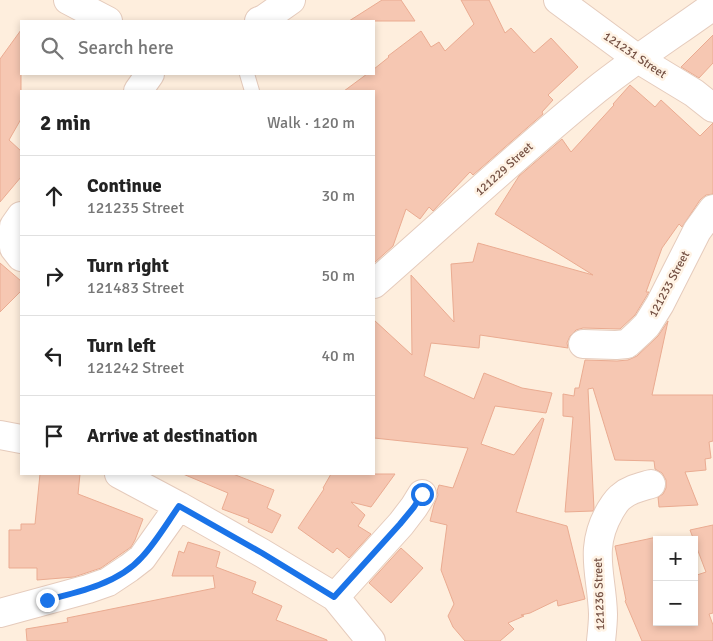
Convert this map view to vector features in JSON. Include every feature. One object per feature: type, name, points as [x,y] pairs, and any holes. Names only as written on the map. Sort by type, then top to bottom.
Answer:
[{"type":"street","points":[[68,0],[106,20]]},
{"type":"street","points":[[262,20],[291,0]]},
{"type":"street","name":"121231 Street","points":[[558,0],[638,59],[694,93],[713,108]]},
{"type":"street","name":"121229 Street","points":[[375,283],[529,147],[597,90],[713,6]]},
{"type":"street","points":[[139,90],[149,75]]},
{"type":"street","name":"121233 Street","points":[[583,344],[627,344],[647,325],[660,304],[697,231],[713,209]]},
{"type":"street","points":[[18,252],[14,226],[20,217]]},
{"type":"street","points":[[0,435],[20,439]]},
{"type":"street","points":[[121,475],[262,553],[334,597],[371,641]]},
{"type":"street","name":"121236 Street","points":[[601,641],[603,614],[597,567],[598,544],[601,531],[606,518],[621,496],[636,488],[651,484]]},
{"type":"street","points":[[334,597],[400,524],[422,494]]},
{"type":"street","points":[[0,613],[108,582],[142,558],[179,506]]},
{"type":"lane","points":[[247,75],[252,90]]},
{"type":"building","points":[[382,0],[401,0],[415,21],[375,21],[351,20]]},
{"type":"building","points":[[461,0],[489,0],[505,33],[511,28],[534,53],[551,38],[578,67],[548,95],[553,100],[542,112],[543,114],[473,175],[470,172],[433,211],[429,207],[420,219],[406,209],[393,246],[375,262],[375,90],[345,90],[366,75],[375,75],[375,68],[421,31],[431,47],[439,42],[445,51],[474,24]]},
{"type":"building","points":[[20,31],[20,121],[9,140],[20,150],[20,178],[0,202],[0,59]]},
{"type":"building","points":[[713,35],[713,63],[699,78],[681,67]]},
{"type":"building","points":[[630,85],[655,107],[661,100],[700,136],[713,123],[713,194],[706,195],[700,200],[682,227],[679,224],[662,248],[646,292],[649,292],[635,315],[620,329],[583,328],[576,330],[570,336],[567,343],[568,348],[480,335],[479,348],[431,343],[424,376],[474,399],[484,373],[522,388],[552,393],[546,413],[495,406],[481,444],[514,455],[542,418],[544,419],[516,512],[567,526],[585,599],[558,606],[557,600],[530,613],[521,615],[524,616],[508,623],[514,629],[500,641],[465,641],[453,627],[448,616],[454,604],[441,570],[447,525],[430,521],[439,485],[453,488],[468,448],[375,438],[375,321],[412,355],[411,275],[454,322],[451,264],[473,262],[478,243],[593,275],[495,214],[519,176],[562,139],[571,152]]},
{"type":"building","points":[[0,263],[20,280],[20,292],[0,312]]},
{"type":"building","points":[[668,321],[652,395],[713,395],[713,441],[709,442],[711,458],[705,459],[706,470],[685,472],[698,505],[659,507],[658,497],[663,494],[666,488],[666,480],[662,473],[655,469],[654,461],[615,460],[593,388],[588,389],[594,509],[593,511],[565,512],[573,417],[563,416],[563,394],[574,396],[575,388],[579,388],[585,360],[617,361],[628,360],[637,356],[658,336]]},
{"type":"building","points":[[395,474],[371,507],[351,502],[365,515],[358,526],[371,534],[349,558],[337,548],[333,553],[298,528],[330,475]]},
{"type":"building","points":[[40,475],[80,475],[78,494],[143,519],[131,547],[101,568],[74,577],[37,580],[37,568],[9,568],[9,530],[21,530],[21,524],[35,524]]},
{"type":"building","points":[[185,475],[236,475],[274,490],[267,508],[281,515],[272,533],[248,522],[249,519],[222,509],[228,493]]},
{"type":"building","points":[[713,525],[713,613],[709,614],[713,625],[713,641],[642,641],[625,601],[615,546],[653,538],[653,626],[698,626],[698,575],[706,572],[698,551],[698,536],[692,536],[690,530]]},
{"type":"building","points":[[188,542],[220,552],[216,567],[256,582],[252,593],[282,606],[276,620],[327,641],[27,641],[26,629],[68,622],[67,618],[215,588],[213,575],[172,576],[179,551],[184,553]]},
{"type":"building","points":[[401,548],[423,568],[391,603],[369,583]]},
{"type":"route","points":[[47,600],[108,582],[129,568],[142,558],[179,506],[334,597],[400,524],[422,494]]}]
